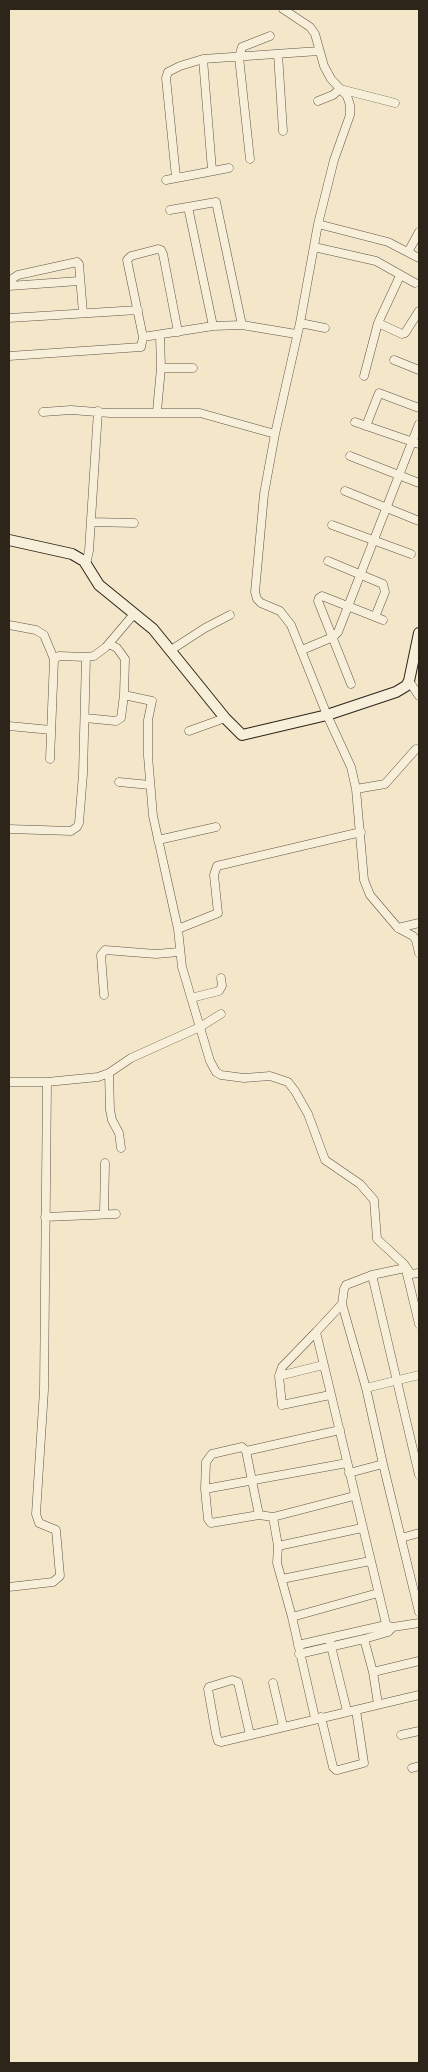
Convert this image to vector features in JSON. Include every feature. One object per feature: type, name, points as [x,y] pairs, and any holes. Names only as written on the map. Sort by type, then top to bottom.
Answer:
[{"type":"street","points":[[283,9],[310,27],[330,79],[347,96],[350,104],[350,114],[334,160],[318,224],[300,323],[275,434],[264,494],[255,592],[261,604],[280,611],[286,616],[351,767],[356,789],[361,832],[364,880],[370,896],[398,928],[416,940],[419,953]]},
{"type":"street","points":[[250,159],[239,57],[242,47],[270,36]]},
{"type":"street","points":[[176,177],[166,78],[168,72],[203,59],[318,51]]},
{"type":"street","points":[[278,54],[283,131]]},
{"type":"street","points":[[203,59],[212,170]]},
{"type":"street","points":[[318,101],[333,95],[340,89]]},
{"type":"street","points":[[340,89],[394,103]]},
{"type":"street","points":[[166,180],[229,168]]},
{"type":"street","points":[[170,210],[213,202],[218,204],[242,325]]},
{"type":"street","points":[[188,206],[213,326]]},
{"type":"street","points":[[318,224],[388,242],[419,258]]},
{"type":"street","points":[[408,252],[419,233]]},
{"type":"street","points":[[314,247],[376,261],[415,283]]},
{"type":"street","points":[[9,356],[138,348],[143,344],[143,338],[127,260],[131,256],[158,249],[161,250],[178,332]]},
{"type":"street","points":[[9,280],[18,275],[74,261],[79,264],[83,313]]},
{"type":"street","points":[[364,376],[378,323],[399,278]]},
{"type":"street","points":[[9,286],[79,281]]},
{"type":"street","points":[[9,318],[138,310]]},
{"type":"street","points":[[378,323],[402,334],[405,333],[419,311]]},
{"type":"street","points":[[300,323],[325,328]]},
{"type":"street","points":[[143,338],[213,326],[242,325],[296,334]]},
{"type":"street","points":[[157,412],[161,368],[160,335]]},
{"type":"street","points":[[394,360],[419,370]]},
{"type":"street","points":[[161,368],[193,368]]},
{"type":"street","points":[[366,426],[379,393],[419,408]]},
{"type":"street","points":[[86,564],[91,522],[98,411]]},
{"type":"street","points":[[43,412],[200,413],[275,434]]},
{"type":"street","points":[[355,422],[416,443]]},
{"type":"street","points":[[302,650],[333,637],[338,632],[400,475],[416,443],[419,424]]},
{"type":"street","points":[[350,456],[419,483]]},
{"type":"street","points":[[345,491],[419,521]]},
{"type":"street","points":[[91,522],[134,523]]},
{"type":"street","points":[[332,525],[411,554]]},
{"type":"street","points":[[9,540],[72,554],[86,564],[99,586],[153,629],[225,718],[239,734],[245,736],[327,715],[392,694],[406,686],[409,681],[419,633]]},
{"type":"street","points":[[328,561],[362,574],[383,584],[385,588],[379,619],[322,596],[319,598],[318,601],[351,684]]},
{"type":"street","points":[[54,659],[59,656],[94,656],[109,644],[134,614]]},
{"type":"street","points":[[171,650],[230,615]]},
{"type":"street","points":[[9,625],[36,630],[44,635],[54,659],[50,759]]},
{"type":"street","points":[[85,718],[116,721],[121,718],[126,659],[117,648],[109,644]]},
{"type":"street","points":[[9,829],[71,831],[77,827],[82,782],[86,657]]},
{"type":"street","points":[[409,681],[419,696]]},
{"type":"street","points":[[124,696],[152,701],[148,720],[153,816],[178,929],[179,952],[210,1061],[216,1072],[222,1074],[244,1078],[270,1076],[288,1082],[308,1114],[324,1160],[360,1184],[374,1200],[377,1239],[411,1274],[419,1273]]},
{"type":"street","points":[[189,731],[225,718]]},
{"type":"street","points":[[9,726],[51,730]]},
{"type":"street","points":[[356,789],[385,784],[416,749]]},
{"type":"street","points":[[119,782],[150,785]]},
{"type":"street","points":[[158,840],[216,827]]},
{"type":"street","points":[[178,929],[218,913],[214,875],[218,866],[361,832]]},
{"type":"street","points":[[398,928],[419,923]]},
{"type":"street","points":[[104,995],[101,955],[105,950],[156,954],[179,952]]},
{"type":"street","points":[[191,998],[219,990],[222,986],[221,978]]},
{"type":"street","points":[[9,1082],[47,1082],[98,1077],[109,1073],[131,1058],[200,1027],[221,1014]]},
{"type":"street","points":[[109,1073],[110,1110],[112,1120],[119,1133],[121,1148]]},
{"type":"street","points":[[9,1587],[53,1582],[60,1576],[56,1530],[39,1523],[36,1514],[44,1390],[47,1082]]},
{"type":"street","points":[[104,1214],[105,1163]]},
{"type":"street","points":[[45,1216],[116,1214]]},
{"type":"street","points":[[405,1267],[372,1275],[346,1285],[342,1304],[366,1388],[382,1464],[419,1612]]},
{"type":"street","points":[[405,1267],[419,1324]]},
{"type":"street","points":[[372,1275],[419,1475]]},
{"type":"street","points":[[330,1394],[283,1406],[279,1376],[282,1367],[342,1304]]},
{"type":"street","points":[[316,1332],[370,1561],[389,1628]]},
{"type":"street","points":[[279,1376],[324,1365]]},
{"type":"street","points":[[366,1388],[419,1375]]},
{"type":"street","points":[[246,1451],[340,1430]]},
{"type":"street","points":[[259,1515],[246,1451],[242,1447],[212,1454],[206,1462],[205,1490],[208,1519],[211,1524],[259,1515],[273,1517],[354,1496]]},
{"type":"street","points":[[205,1490],[347,1463]]},
{"type":"street","points":[[349,1473],[382,1464]]},
{"type":"street","points":[[273,1517],[278,1546],[277,1563],[292,1617],[299,1654],[333,1766],[336,1770],[364,1763],[356,1710]]},
{"type":"street","points":[[278,1546],[362,1528]]},
{"type":"street","points":[[400,1538],[419,1533]]},
{"type":"street","points":[[282,1579],[370,1561]]},
{"type":"street","points":[[292,1617],[378,1593]]},
{"type":"street","points":[[299,1654],[330,1642],[419,1623]]},
{"type":"street","points":[[298,1645],[364,1639],[389,1628]]},
{"type":"street","points":[[364,1639],[373,1672],[378,1704]]},
{"type":"street","points":[[330,1642],[347,1711]]},
{"type":"street","points":[[373,1672],[419,1662]]},
{"type":"street","points":[[250,1735],[238,1682],[232,1680],[209,1687],[218,1741],[221,1742],[419,1695]]},
{"type":"street","points":[[273,1683],[283,1726]]},
{"type":"street","points":[[401,1735],[419,1731]]}]
